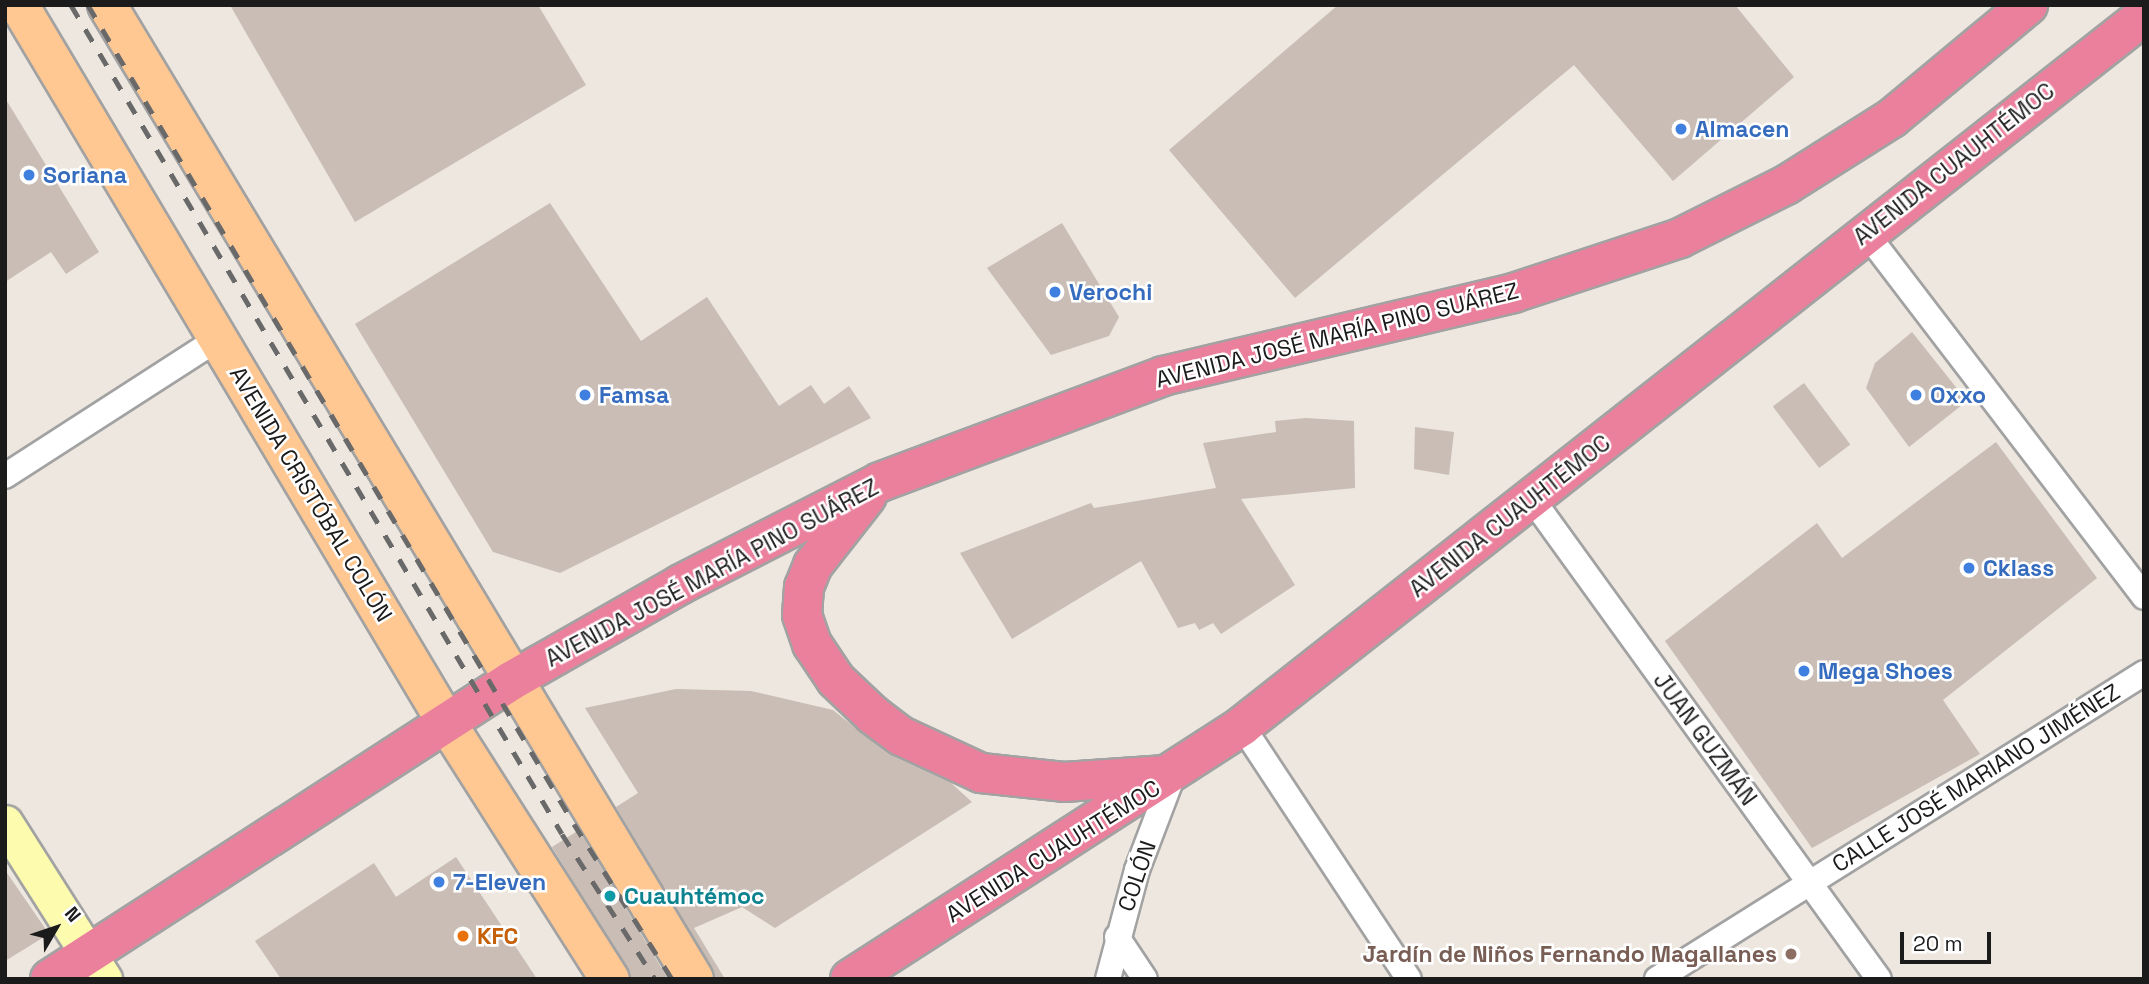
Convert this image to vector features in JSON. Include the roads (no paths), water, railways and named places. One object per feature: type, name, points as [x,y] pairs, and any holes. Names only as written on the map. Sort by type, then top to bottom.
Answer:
[{"type":"highway","name":"AVENIDA JOSÉ MARÍA PINO SUÁREZ","points":[[50,979],[96,966],[446,722],[511,681],[692,578],[880,482],[1163,376],[1513,293],[1680,238],[1776,191],[1892,118],[2028,5]]},
{"type":"highway","name":"AVENIDA CUAUHTÉMOC","points":[[850,979],[1173,775],[1242,726],[2144,16]]},
{"type":"highway","points":[[880,482],[828,541],[804,587],[802,615],[812,645],[836,680],[901,736],[981,773],[1064,782],[1173,775]]},
{"type":"main road","name":"AVENIDA CRISTÓBAL COLÓN","points":[[19,5],[446,722],[610,979]]},
{"type":"main road","points":[[107,5],[511,681],[694,979]]},
{"type":"street","points":[[1866,233],[2144,597]]},
{"type":"street","points":[[5,476],[219,338]]},
{"type":"street","name":"JUAN GUZMÁN","points":[[1532,499],[1879,979]]},
{"type":"street","name":"CALLE JOSÉ MARIANO JIMÉNEZ","points":[[1657,979],[2144,673]]},
{"type":"street","points":[[1242,726],[1409,979]]},
{"type":"street","name":"COLÓN","points":[[1108,979],[1136,870],[1173,775]]},
{"type":"street","points":[[5,823],[96,966]]},
{"type":"street","points":[[1117,937],[1145,979]]},
{"type":"railway","points":[[71,5],[562,834],[655,979]]},
{"type":"railway","points":[[88,5],[574,824],[672,979]]},
{"type":"place","name":"Almacen","points":[[1681,129]]},
{"type":"place","name":"Soriana","points":[[29,175]]},
{"type":"place","name":"Verochi","points":[[1055,292]]},
{"type":"place","name":"Famsa","points":[[585,395]]},
{"type":"place","name":"Oxxo","points":[[1916,395]]},
{"type":"place","name":"Cklass","points":[[1969,568]]},
{"type":"place","name":"Mega Shoes","points":[[1804,671]]},
{"type":"place","name":"7-Eleven","points":[[439,882]]},
{"type":"place","name":"Cuauhtémoc","points":[[610,896]]},
{"type":"place","name":"KFC","points":[[463,936]]},
{"type":"place","name":"Jardín de Niños Fernando Magallanes","points":[[1791,954]]}]
